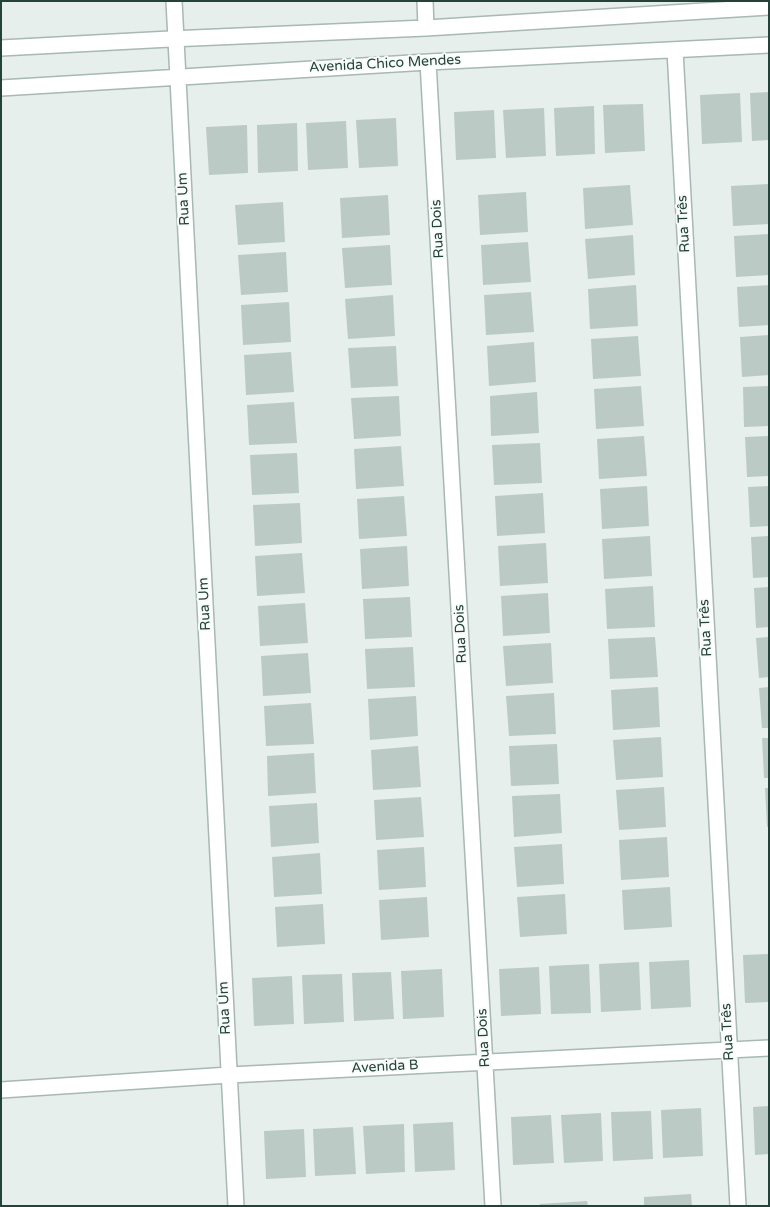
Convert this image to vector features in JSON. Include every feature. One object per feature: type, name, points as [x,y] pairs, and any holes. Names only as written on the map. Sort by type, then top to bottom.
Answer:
[{"type":"street","name":"Rua Um","points":[[174,1],[236,1206]]},
{"type":"street","points":[[425,1],[426,28]]},
{"type":"street","points":[[1,48],[426,28],[672,7],[769,7]]},
{"type":"street","name":"Avenida Chico Mendes","points":[[1,88],[178,76],[769,44]]},
{"type":"street","name":"Rua Três","points":[[675,50],[738,1206]]},
{"type":"street","name":"Rua Dois","points":[[428,62],[493,1206]]},
{"type":"street","name":"Avenida B","points":[[1,1090],[229,1075],[769,1048]]},
{"type":"building","points":[[769,92],[769,140],[752,141],[750,93]]},
{"type":"building","points":[[740,93],[742,142],[702,144],[700,95]]},
{"type":"building","points":[[643,104],[645,151],[605,153],[603,105]]},
{"type":"building","points":[[594,106],[595,154],[556,156],[554,108]]},
{"type":"building","points":[[544,108],[546,156],[506,158],[503,110]]},
{"type":"building","points":[[494,110],[496,158],[456,160],[454,112]]},
{"type":"building","points":[[396,118],[398,166],[359,168],[356,120]]},
{"type":"building","points":[[346,121],[348,168],[308,170],[306,123]]},
{"type":"building","points":[[297,123],[298,171],[258,173],[257,125]]},
{"type":"building","points":[[247,125],[248,173],[209,175],[206,127]]},
{"type":"building","points":[[769,184],[769,224],[733,226],[731,186]]},
{"type":"building","points":[[630,185],[633,225],[585,229],[583,188]]},
{"type":"building","points":[[526,192],[528,232],[480,235],[478,195]]},
{"type":"building","points":[[388,195],[390,235],[342,238],[340,198]]},
{"type":"building","points":[[283,202],[285,242],[238,245],[235,205]]},
{"type":"building","points":[[769,234],[769,275],[736,277],[734,236]]},
{"type":"building","points":[[633,235],[635,275],[588,279],[585,239]]},
{"type":"building","points":[[528,242],[531,282],[483,285],[481,245]]},
{"type":"building","points":[[390,245],[392,285],[345,288],[342,248]]},
{"type":"building","points":[[286,252],[288,292],[241,295],[238,255]]},
{"type":"building","points":[[636,285],[638,326],[590,329],[588,289]]},
{"type":"building","points":[[769,285],[769,325],[739,327],[737,287]]},
{"type":"building","points":[[531,292],[534,332],[486,335],[484,295]]},
{"type":"building","points":[[393,295],[395,336],[348,339],[345,299]]},
{"type":"building","points":[[289,302],[291,342],[243,345],[241,305]]},
{"type":"building","points":[[769,335],[769,375],[742,377],[740,337]]},
{"type":"building","points":[[638,336],[641,376],[593,379],[591,339]]},
{"type":"building","points":[[534,342],[536,382],[489,386],[487,346]]},
{"type":"building","points":[[396,346],[398,386],[351,388],[348,348]]},
{"type":"building","points":[[291,352],[294,392],[246,395],[244,355]]},
{"type":"building","points":[[641,386],[644,426],[596,429],[594,389]]},
{"type":"building","points":[[769,386],[769,426],[744,427],[743,387]]},
{"type":"building","points":[[537,392],[539,433],[491,436],[490,396]]},
{"type":"building","points":[[399,396],[401,436],[354,439],[351,398]]},
{"type":"building","points":[[294,402],[297,443],[249,445],[247,405]]},
{"type":"building","points":[[644,436],[647,476],[599,479],[597,439]]},
{"type":"building","points":[[769,436],[769,476],[747,477],[745,437]]},
{"type":"building","points":[[540,443],[542,483],[494,485],[492,445]]},
{"type":"building","points":[[401,446],[404,486],[356,489],[354,449]]},
{"type":"building","points":[[297,453],[299,493],[252,495],[250,455]]},
{"type":"building","points":[[647,486],[649,526],[602,529],[600,489]]},
{"type":"building","points":[[769,486],[769,526],[750,527],[748,487]]},
{"type":"building","points":[[543,493],[545,533],[497,536],[495,496]]},
{"type":"building","points":[[404,496],[407,536],[359,539],[357,499]]},
{"type":"building","points":[[300,503],[302,543],[255,546],[253,505]]},
{"type":"building","points":[[650,536],[652,576],[604,579],[602,539]]},
{"type":"building","points":[[769,536],[769,577],[753,578],[751,537]]},
{"type":"building","points":[[546,543],[548,583],[500,586],[498,546]]},
{"type":"building","points":[[407,546],[409,586],[362,589],[360,549]]},
{"type":"building","points":[[302,553],[305,593],[257,596],[255,556]]},
{"type":"building","points":[[653,586],[655,627],[607,629],[605,589]]},
{"type":"building","points":[[769,587],[769,627],[756,628],[754,588]]},
{"type":"building","points":[[548,593],[550,633],[503,636],[501,596]]},
{"type":"building","points":[[410,597],[412,637],[365,639],[363,599]]},
{"type":"building","points":[[305,603],[308,643],[260,646],[258,606]]},
{"type":"building","points":[[655,637],[658,677],[610,679],[608,639]]},
{"type":"building","points":[[769,637],[769,677],[759,678],[756,638]]},
{"type":"building","points":[[551,643],[553,683],[506,686],[503,646]]},
{"type":"building","points":[[413,647],[415,687],[367,689],[365,649]]},
{"type":"building","points":[[308,653],[311,693],[263,696],[261,656]]},
{"type":"building","points":[[658,687],[660,727],[613,730],[611,690]]},
{"type":"building","points":[[769,687],[769,728],[762,728],[759,688]]},
{"type":"building","points":[[554,693],[556,734],[509,736],[506,696]]},
{"type":"building","points":[[416,696],[418,736],[370,740],[368,699]]},
{"type":"building","points":[[311,703],[314,744],[266,746],[264,706]]},
{"type":"building","points":[[661,737],[663,777],[616,780],[613,740]]},
{"type":"building","points":[[762,738],[769,738],[769,778],[764,778]]},
{"type":"building","points":[[557,744],[559,784],[511,786],[509,746]]},
{"type":"building","points":[[418,746],[421,787],[373,790],[371,750]]},
{"type":"building","points":[[314,753],[316,793],[268,796],[267,756]]},
{"type":"building","points":[[664,787],[666,827],[619,830],[616,790]]},
{"type":"building","points":[[765,788],[769,788],[769,827],[767,827]]},
{"type":"building","points":[[560,794],[562,833],[514,837],[512,796]]},
{"type":"building","points":[[421,797],[424,837],[376,840],[374,800]]},
{"type":"building","points":[[317,803],[319,843],[271,847],[269,806]]},
{"type":"building","points":[[667,837],[669,877],[621,880],[619,840]]},
{"type":"building","points":[[562,844],[564,884],[517,887],[514,847]]},
{"type":"building","points":[[424,847],[426,887],[379,890],[377,850]]},
{"type":"building","points":[[320,853],[322,894],[274,897],[272,857]]},
{"type":"building","points":[[670,887],[672,927],[624,930],[622,890]]},
{"type":"building","points":[[565,894],[567,934],[520,937],[517,897]]},
{"type":"building","points":[[427,897],[429,937],[381,940],[379,900]]},
{"type":"building","points":[[323,904],[325,944],[277,947],[275,907]]},
{"type":"building","points":[[769,954],[769,1002],[745,1003],[743,955]]},
{"type":"building","points":[[689,960],[691,1007],[651,1009],[649,962]]},
{"type":"building","points":[[639,962],[641,1010],[601,1012],[599,964]]},
{"type":"building","points":[[589,964],[591,1013],[551,1014],[549,966]]},
{"type":"building","points":[[539,967],[541,1014],[501,1016],[499,969]]},
{"type":"building","points":[[442,969],[444,1017],[403,1019],[401,971]]},
{"type":"building","points":[[391,972],[394,1019],[354,1021],[352,973]]},
{"type":"building","points":[[342,974],[344,1022],[304,1024],[302,975]]},
{"type":"building","points":[[292,976],[294,1024],[254,1026],[252,978]]},
{"type":"building","points":[[769,1106],[769,1154],[755,1155],[753,1107]]},
{"type":"building","points":[[701,1108],[703,1156],[663,1158],[661,1110]]},
{"type":"building","points":[[651,1111],[653,1159],[613,1161],[611,1112]]},
{"type":"building","points":[[601,1113],[603,1161],[564,1163],[561,1115]]},
{"type":"building","points":[[551,1115],[554,1163],[513,1165],[511,1117]]},
{"type":"building","points":[[453,1122],[455,1170],[415,1172],[413,1124]]},
{"type":"building","points":[[404,1124],[405,1172],[366,1174],[363,1126]]},
{"type":"building","points":[[353,1127],[356,1174],[315,1176],[313,1129]]},
{"type":"building","points":[[304,1129],[306,1177],[266,1179],[264,1131]]},
{"type":"building","points":[[691,1194],[692,1206],[644,1206],[644,1197]]},
{"type":"building","points":[[587,1201],[588,1206],[540,1206],[540,1204]]}]
